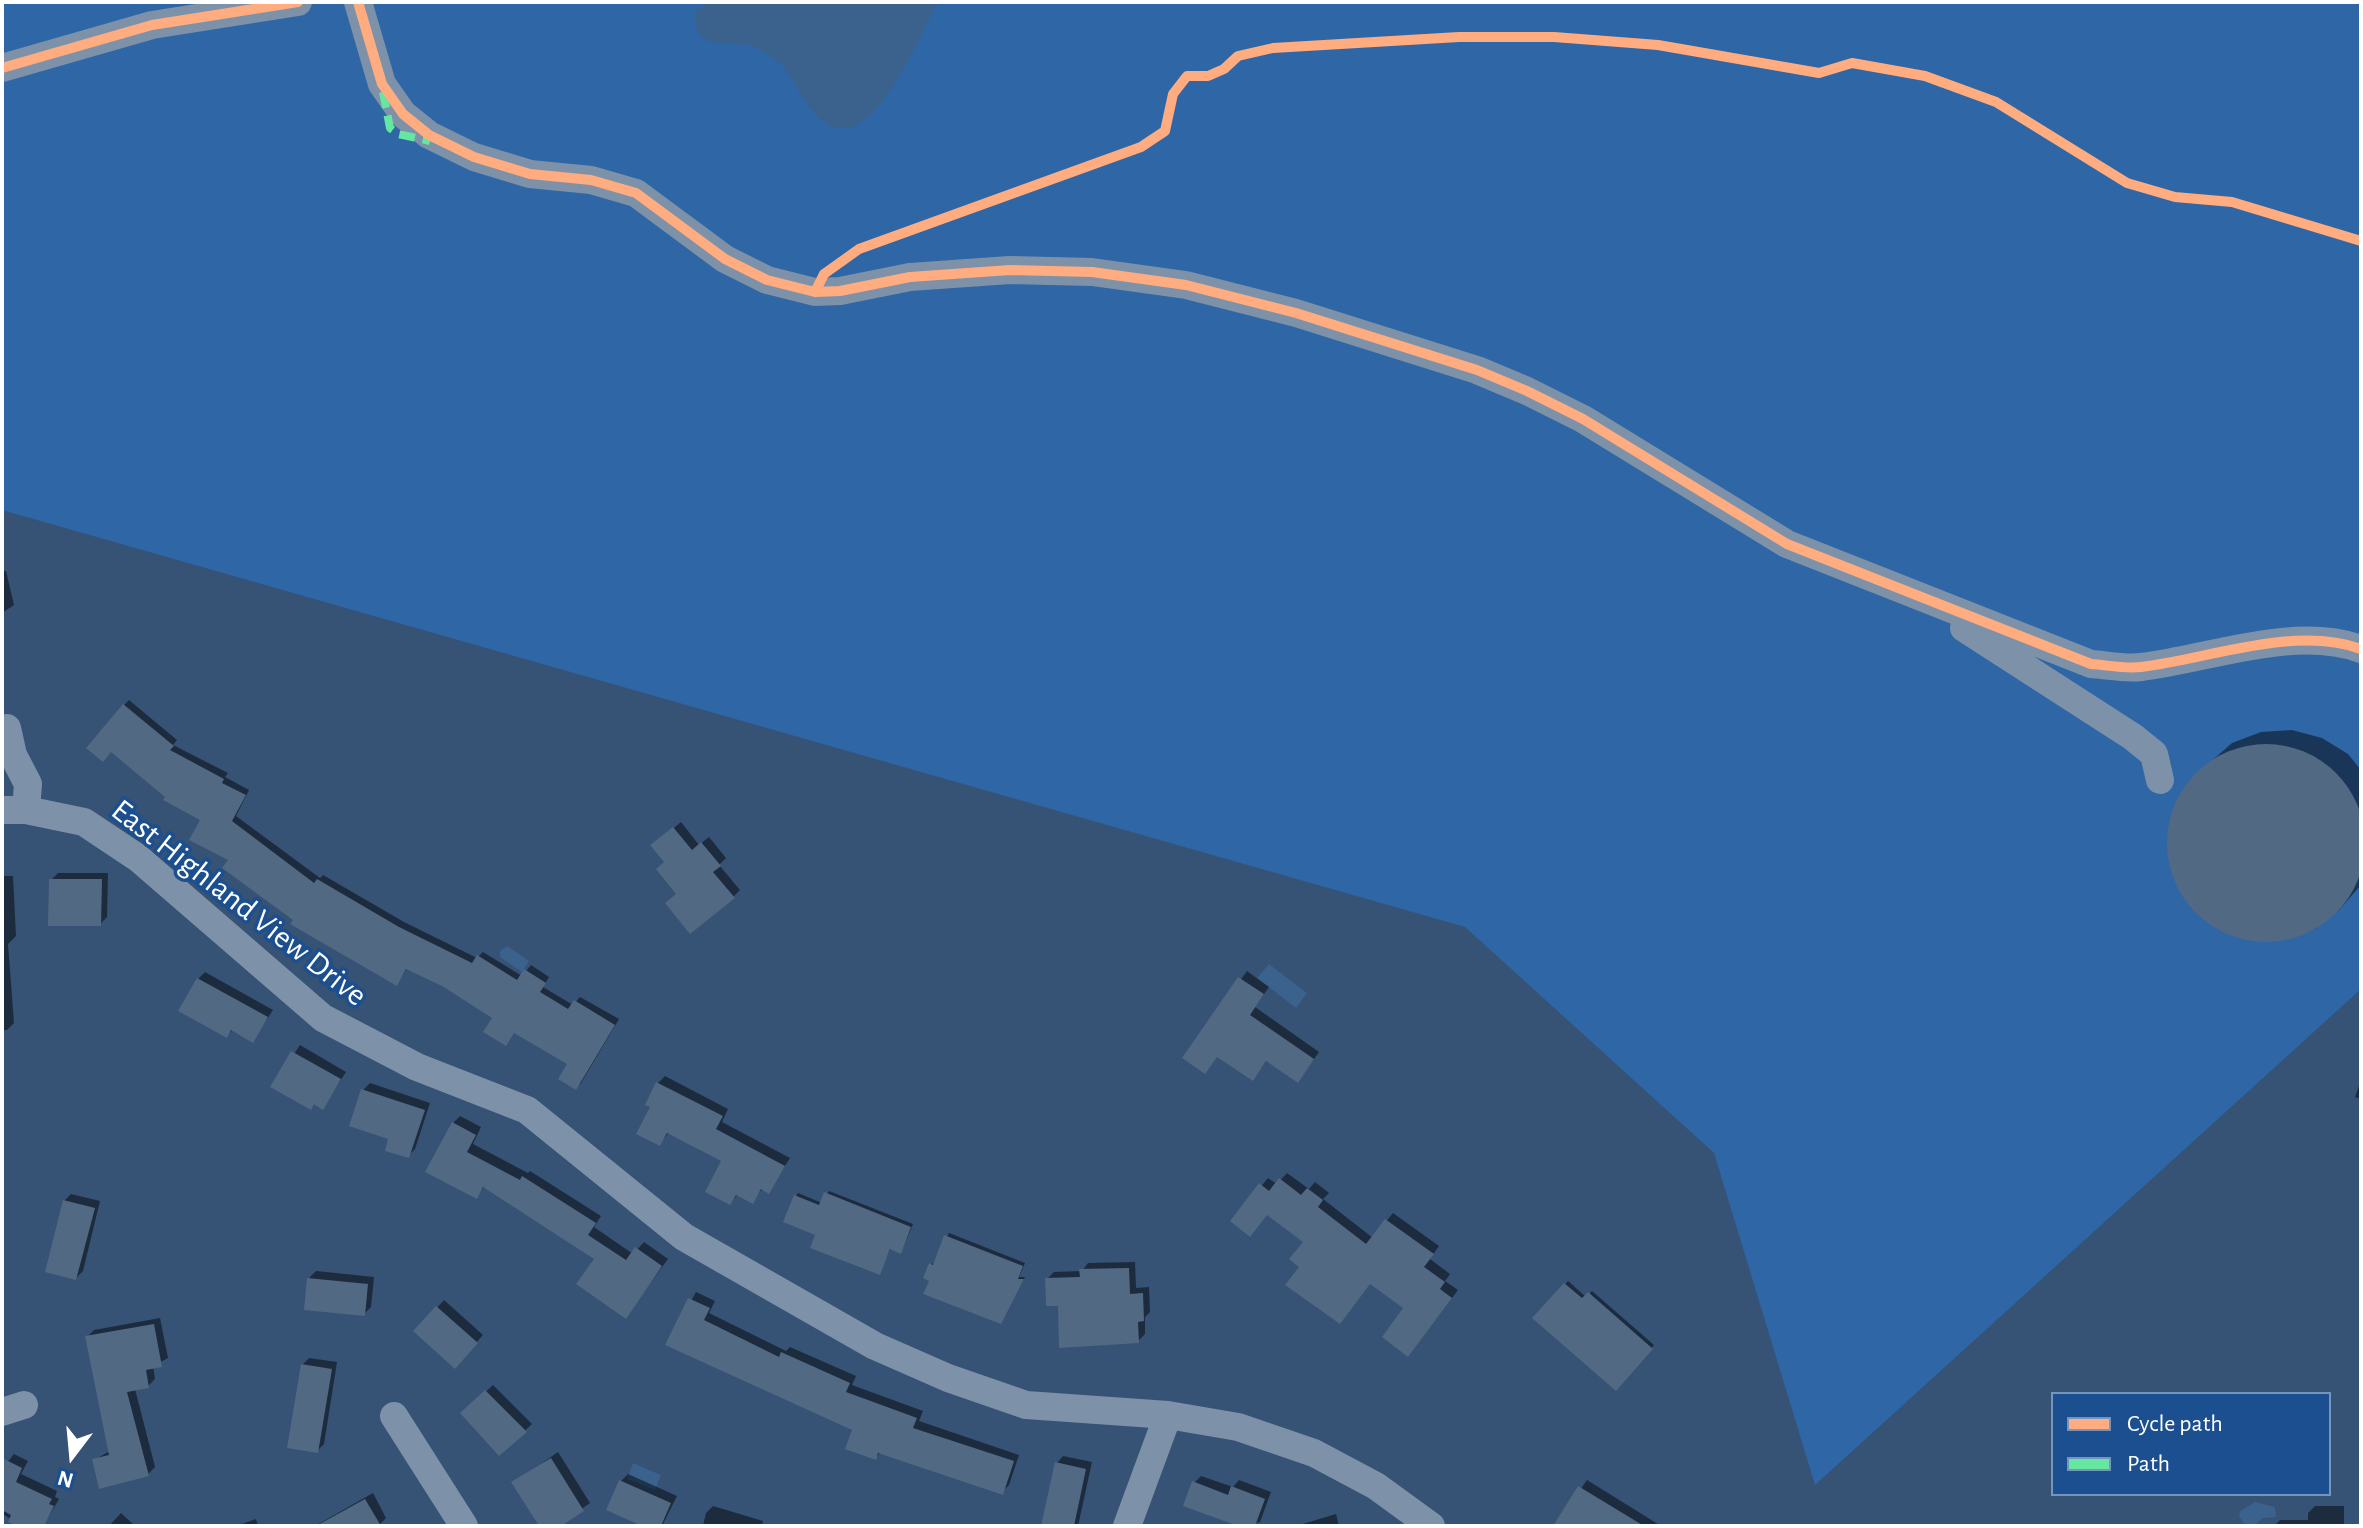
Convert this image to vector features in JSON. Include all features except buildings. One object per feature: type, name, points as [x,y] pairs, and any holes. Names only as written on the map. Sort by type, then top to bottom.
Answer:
[{"type":"street","points":[[2,68],[152,25],[298,2]]},
{"type":"street","points":[[358,2],[382,84],[403,114],[429,135],[474,157],[530,174],[591,180],[636,193],[713,251],[767,280],[815,292],[840,291],[910,277],[1010,270],[1092,272],[1186,285],[1296,313],[1477,370],[1583,419],[1787,544],[2091,664],[2138,668],[2274,641],[2349,645],[2361,649]]},
{"type":"street","points":[[1925,600],[1983,642],[2133,737],[2154,754],[2160,780]]},
{"type":"street","points":[[7,728],[13,755],[28,784],[14,810]]},
{"type":"street","name":"East Highland View Drive","points":[[14,810],[84,822],[138,858],[323,1018],[405,1061],[527,1110],[684,1237],[875,1346],[948,1378],[1026,1405],[1168,1415],[1238,1427],[1314,1453],[1376,1486],[1424,1524]]},
{"type":"street","points":[[1127,1526],[1168,1415]]},
{"type":"street","points":[[394,1416],[464,1526]]},
{"type":"shaded area","points":[[2,2],[2361,2],[2361,989],[1815,1485],[1714,1153],[1465,927],[2,510]]},
{"type":"shaded area","points":[[709,2],[938,2],[904,69],[882,102],[858,124],[844,128],[831,126],[821,119],[787,71],[770,56],[753,46],[714,42],[700,35],[696,12]]},
{"type":"shaded area","points":[[507,946],[529,961],[522,972],[500,957],[500,951]]},
{"type":"shaded area","points":[[1269,964],[1307,993],[1296,1008],[1257,978]]},
{"type":"shaded area","points":[[633,1463],[661,1475],[655,1490],[627,1479]]},
{"type":"shaded area","points":[[2255,1502],[2275,1507],[2276,1517],[2263,1518],[2254,1526],[2245,1525],[2239,1516],[2240,1511]]},
{"type":"marked path","points":[[383,92],[390,128],[398,134],[430,141]]},
{"type":"cycle path","points":[[2,68],[152,25],[298,2]]},
{"type":"cycle path","points":[[358,2],[382,84],[403,114],[429,135],[474,157],[530,174],[591,180],[636,193],[725,259],[767,280],[815,292],[840,291],[910,277],[1010,270],[1092,272],[1186,285],[1296,313],[1477,370],[1583,419],[1787,544],[2091,664],[2141,667],[2280,642],[2335,643],[2361,649]]},
{"type":"cycle path","points":[[815,292],[824,274],[859,249],[1141,147],[1165,131],[1173,94],[1187,76],[1208,76],[1224,69],[1238,56],[1273,48],[1459,37],[1554,37],[1658,45],[1819,73],[1852,63],[1925,76],[1996,102],[2127,183],[2175,197],[2232,202],[2361,241]]}]
